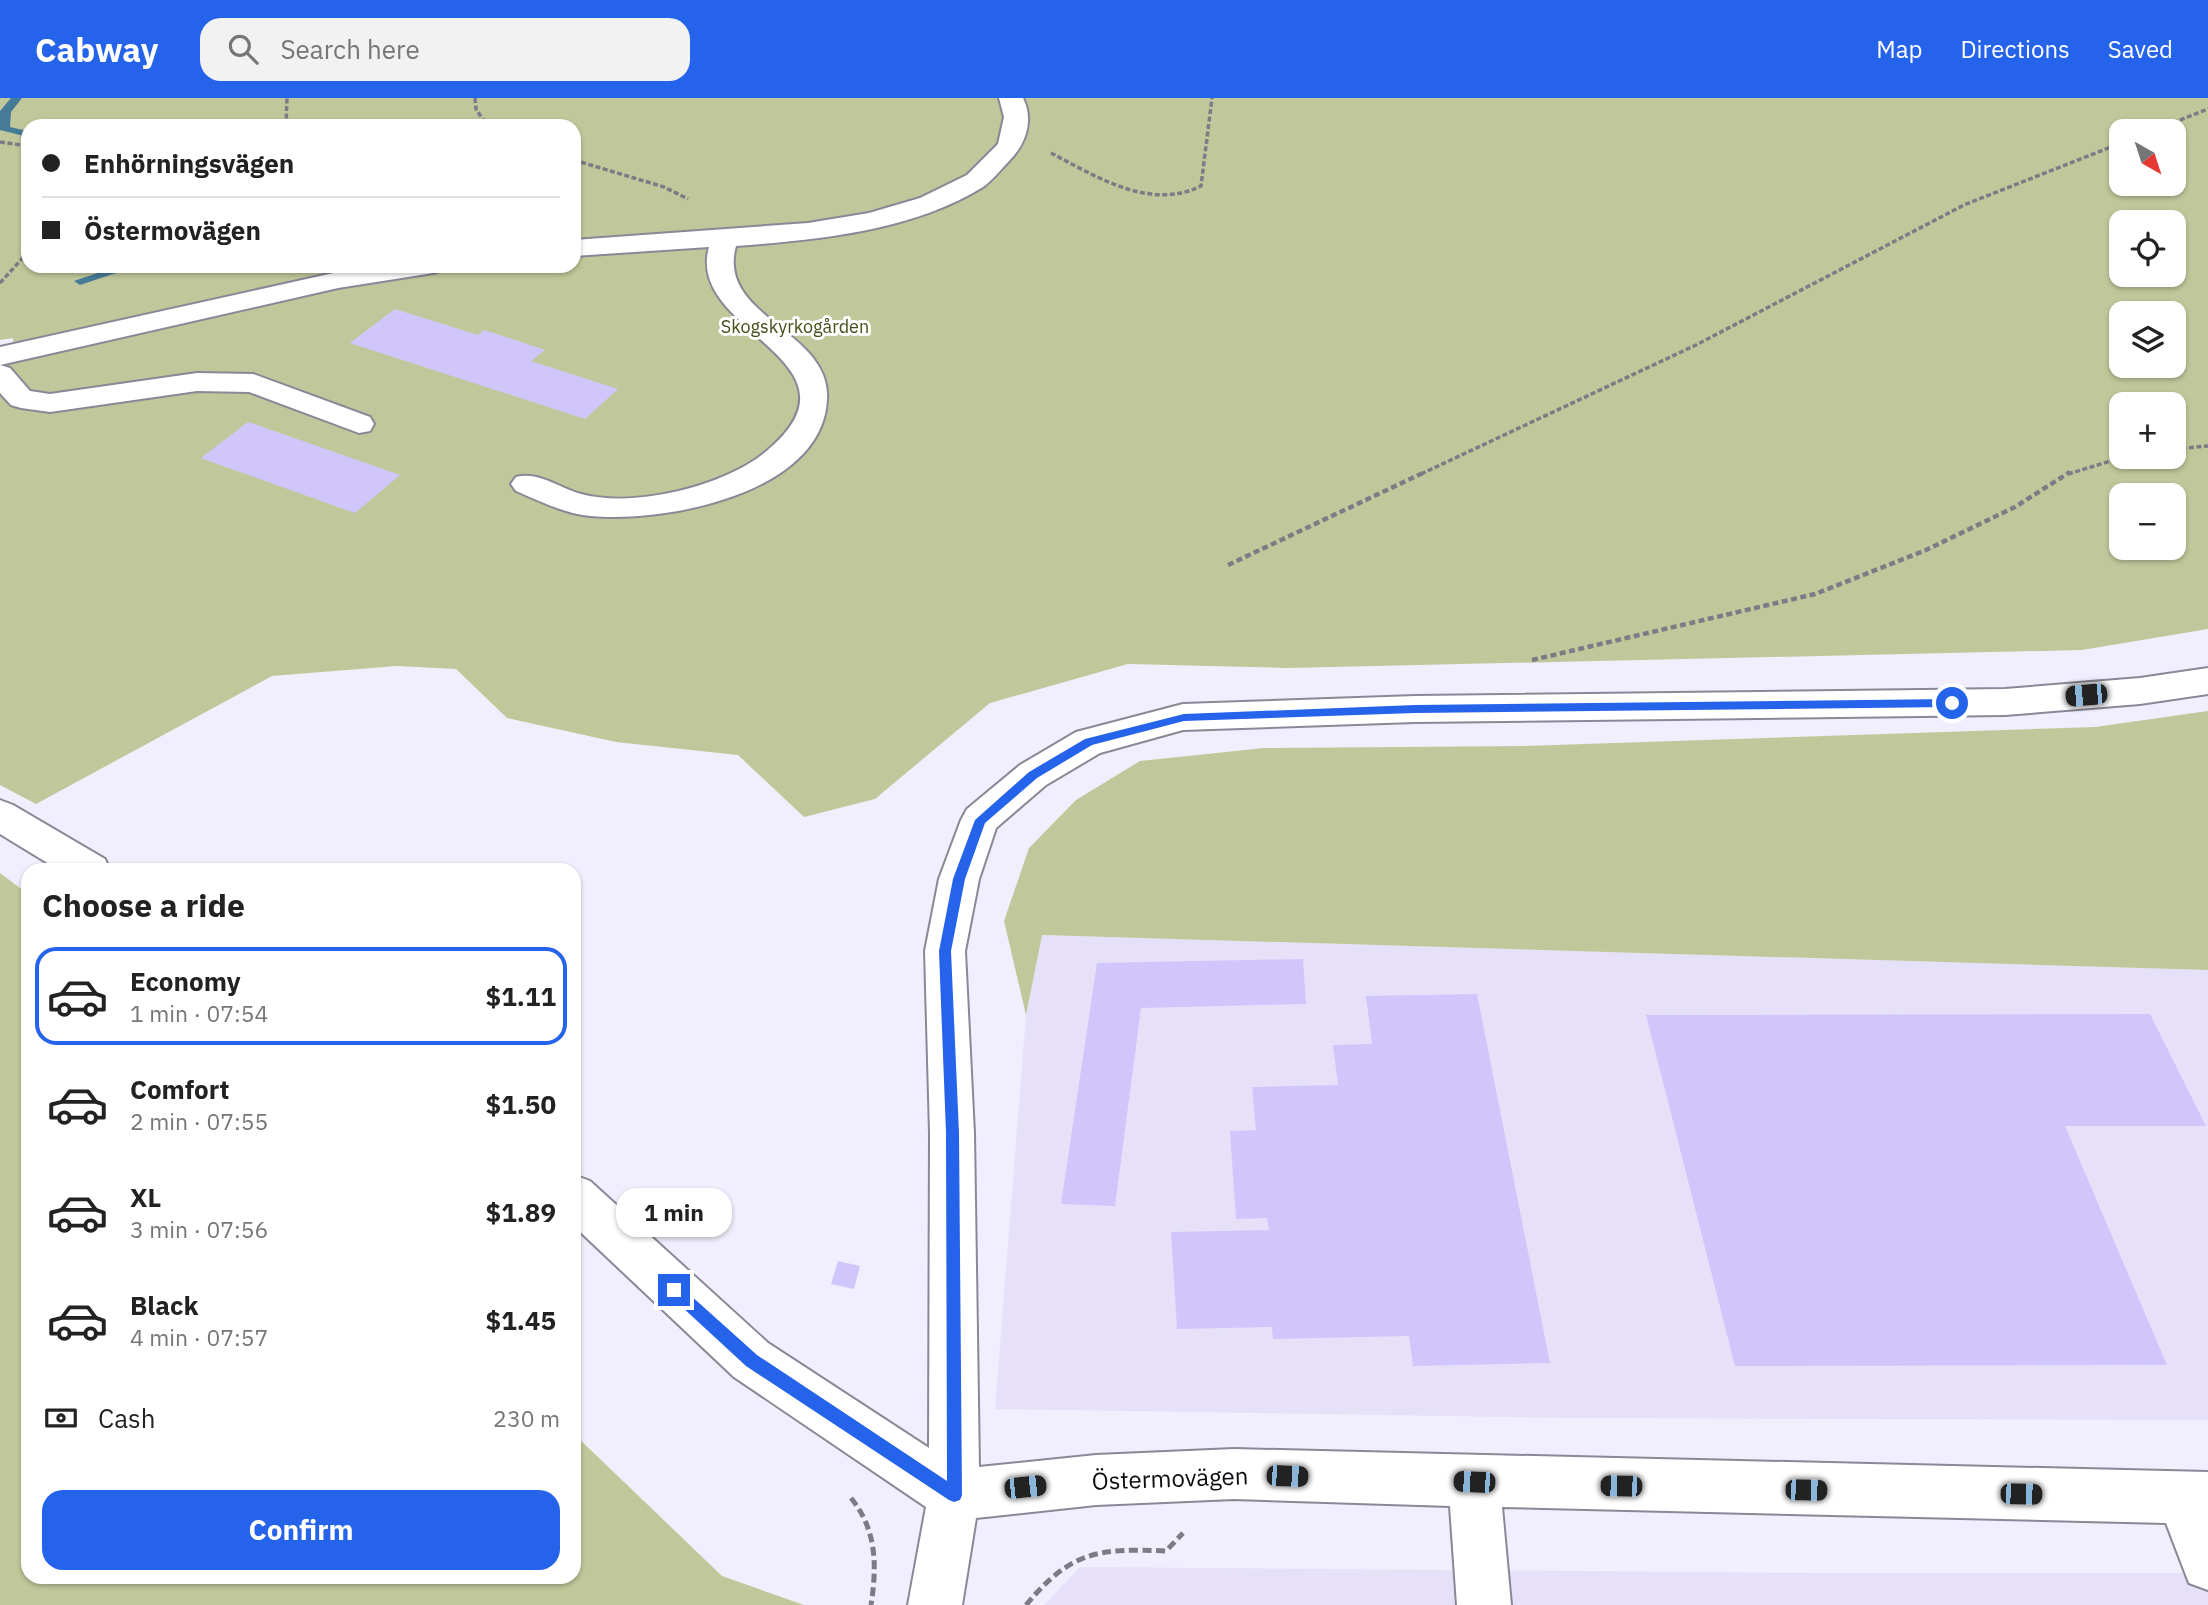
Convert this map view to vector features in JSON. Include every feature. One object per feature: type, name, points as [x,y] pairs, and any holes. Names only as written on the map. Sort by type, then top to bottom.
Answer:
[{"type":"street","points":[[581,247],[861,223],[939,202],[967,188],[991,170],[1014,138],[1016,119],[1011,98]]},
{"type":"street","points":[[527,484],[589,506],[634,507],[685,501],[730,489],[770,467],[800,438],[813,407],[811,381],[798,360],[746,313],[728,289],[719,265],[725,237]]},
{"type":"street","points":[[0,356],[338,280],[382,273]]},
{"type":"street","points":[[0,374],[21,399],[50,403],[197,382],[253,383],[359,424]]},
{"type":"street","points":[[935,1605],[954,1495],[952,1133],[945,951],[959,879],[980,820],[1033,775],[1089,742],[1184,718],[1415,709],[2005,702],[2140,691],[2208,681]]},
{"type":"street","points":[[0,815],[79,863]]},
{"type":"street","points":[[581,1202],[751,1360],[954,1495]]},
{"type":"street","name":"Östermovägen","points":[[954,1495],[1096,1480],[1234,1474],[1474,1482],[2195,1497]]},
{"type":"street","points":[[1474,1482],[1484,1605]]},
{"type":"street","points":[[2195,1497],[2208,1564]]},
{"type":"path","points":[[286,119],[287,98]]},
{"type":"path","points":[[475,98],[483,119]]},
{"type":"path","points":[[1014,138],[1045,150],[1105,181],[1141,193],[1167,197],[1190,195],[1201,186],[1212,98]]},
{"type":"path","points":[[2183,119],[2208,109]]},
{"type":"path","points":[[0,142],[21,145]]},
{"type":"path","points":[[1228,565],[1696,345],[1964,205],[2109,148]]},
{"type":"path","points":[[581,162],[664,187],[692,201],[725,237]]},
{"type":"path","points":[[0,283],[21,260]]},
{"type":"path","points":[[2186,448],[2208,446]]},
{"type":"path","points":[[1527,661],[1815,594],[1926,550],[2015,507],[2074,470],[2109,461]]},
{"type":"path","points":[[1026,1605],[1041,1585],[1077,1557],[1112,1549],[1166,1551],[1234,1474]]},
{"type":"path","points":[[843,1491],[866,1516],[873,1535],[875,1584],[871,1605]]},
{"type":"shaded area","points":[[1041,935],[2208,970],[2208,1420],[1578,1418],[995,1409],[1026,1015]]},
{"type":"shaded area","points":[[1080,1567],[2208,1573],[2208,1605],[1044,1605]]},
{"type":"green space","name":"Skogskyrkogården","points":[[0,98],[2208,98],[2208,629],[2082,650],[1287,668],[1128,664],[990,703],[875,799],[804,817],[738,755],[616,742],[507,718],[456,669],[397,666],[272,676],[36,804],[0,785],[0,366],[14,362],[13,338],[0,340]]},
{"type":"green space","points":[[2208,711],[2208,970],[1042,935],[1026,1015],[1004,921],[1029,848],[1076,800],[1140,761],[1264,748],[1524,746],[2095,727]]},
{"type":"green space","points":[[0,873],[21,889],[21,1584],[581,1584],[581,1441],[722,1576],[804,1605],[0,1605]]},
{"type":"building","points":[[395,309],[478,335],[484,330],[545,350],[531,361],[618,389],[585,419],[350,343]]},
{"type":"building","points":[[248,422],[400,475],[355,513],[201,458]]},
{"type":"building","points":[[1303,959],[1306,1004],[1141,1008],[1115,1206],[1061,1204],[1097,963]]},
{"type":"building","points":[[1477,994],[1550,1363],[1413,1366],[1409,1336],[1273,1339],[1272,1327],[1177,1329],[1171,1232],[1269,1230],[1267,1218],[1236,1219],[1230,1131],[1256,1130],[1252,1087],[1338,1085],[1333,1045],[1372,1044],[1366,996]]},
{"type":"building","points":[[2150,1014],[2206,1126],[2065,1126],[2167,1365],[1735,1366],[1646,1015]]},
{"type":"building","points":[[838,1261],[860,1266],[854,1289],[831,1284]]},
{"type":"waterway","points":[[17,98],[5,112],[5,129],[21,132]]},
{"type":"waterway","points":[[80,281],[107,273]]},
{"type":"route","points":[[674,1290],[751,1360],[954,1495],[952,1133],[945,951],[959,879],[980,820],[1033,775],[1089,742],[1184,718],[1415,709],[1952,703]]}]
